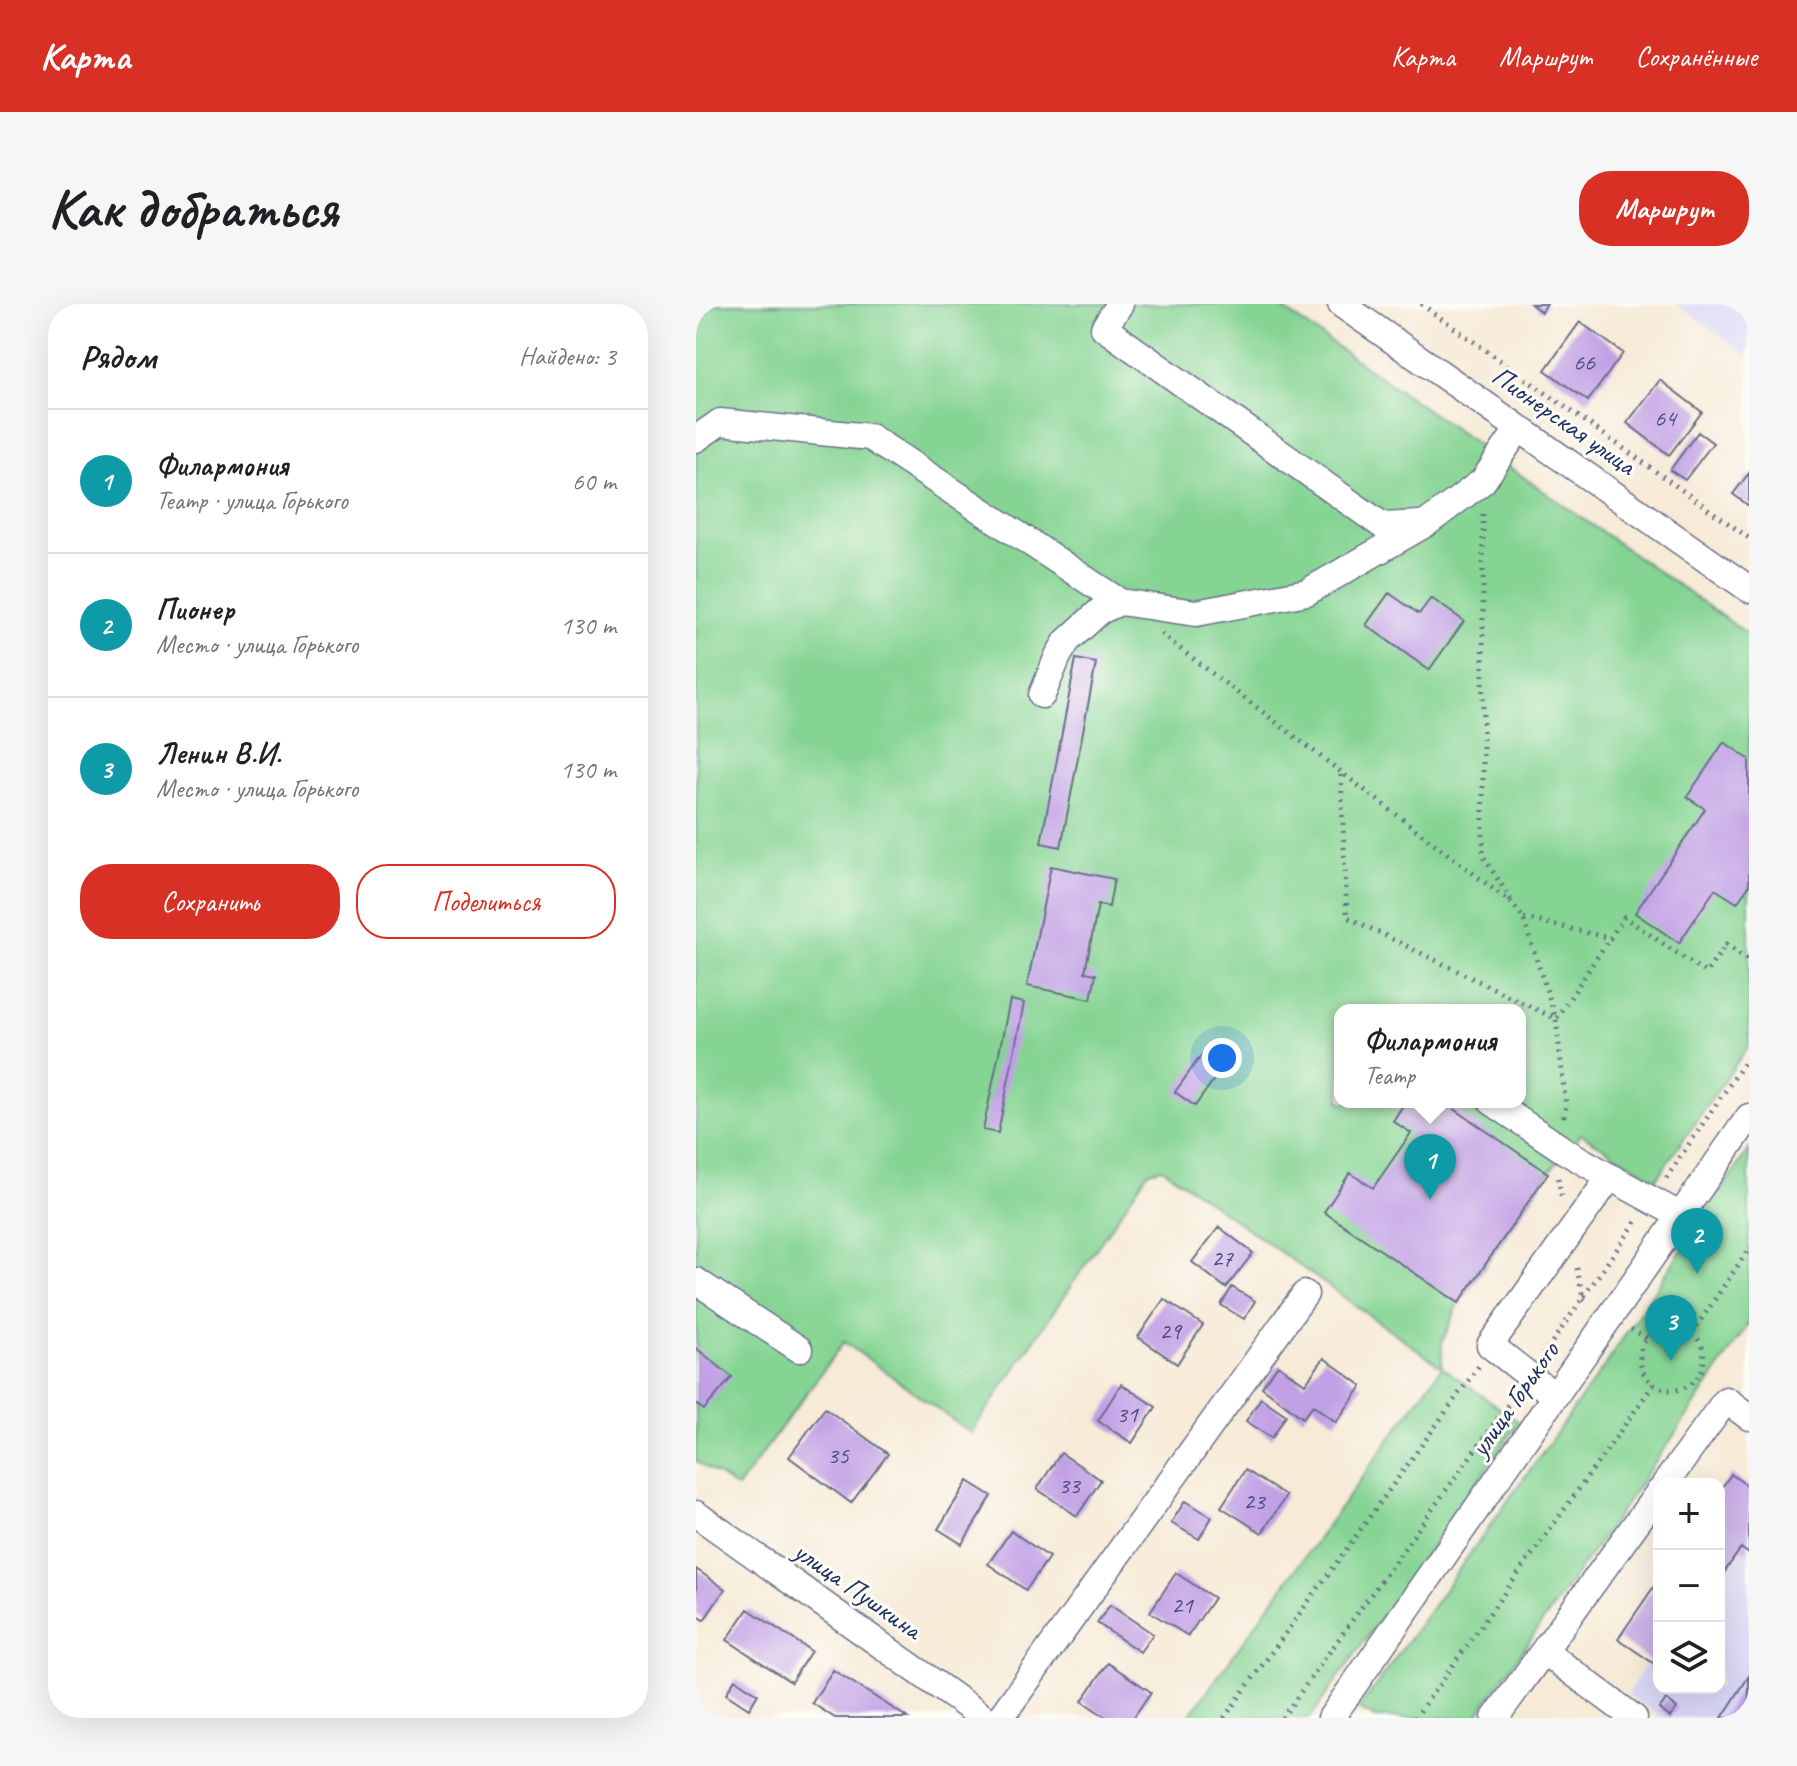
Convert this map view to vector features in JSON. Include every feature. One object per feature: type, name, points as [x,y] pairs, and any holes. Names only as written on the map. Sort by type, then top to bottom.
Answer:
[{"type":"street","points":[[1120,304],[1104,328],[1383,526],[1427,523]]},
{"type":"street","name":"Пионерская улица","points":[[1343,305],[1749,589]]},
{"type":"street","points":[[696,439],[720,422],[870,437],[1120,602],[1196,613],[1307,592],[1427,523],[1483,481],[1519,428]]},
{"type":"street","points":[[1042,695],[1067,641],[1100,611],[1120,602]]},
{"type":"street","points":[[1501,1108],[1558,1146],[1681,1216]]},
{"type":"street","name":"улица Горького","points":[[1331,1718],[1749,1117]]},
{"type":"street","points":[[1555,1396],[1490,1345],[1610,1177]]},
{"type":"street","points":[[696,1281],[799,1349]]},
{"type":"street","points":[[1000,1718],[1305,1294]]},
{"type":"street","points":[[1669,1478],[1726,1400],[1749,1417]]},
{"type":"street","points":[[1495,1718],[1653,1500]]},
{"type":"street","name":"улица Пушкина","points":[[696,1514],[984,1718]]},
{"type":"street","points":[[1544,1651],[1634,1718]]},
{"type":"path","points":[[1421,304],[1749,538]]},
{"type":"path","points":[[1483,481],[1483,856],[1523,918],[1556,1019],[1566,1106],[1555,1164],[1583,1299],[1647,1339]]},
{"type":"path","points":[[1157,631],[1513,904]]},
{"type":"path","points":[[1341,774],[1347,917],[1525,1004]]},
{"type":"path","points":[[1556,1019],[1624,917],[1706,973],[1726,944],[1749,961]]},
{"type":"path","points":[[1523,918],[1610,938]]},
{"type":"path","points":[[1526,1004],[1556,1019]]},
{"type":"path","points":[[1692,1333],[1749,1249]]},
{"type":"path","points":[[1673,1326],[1692,1333],[1704,1351],[1701,1372],[1694,1381],[1675,1390],[1654,1384],[1642,1368],[1642,1348],[1647,1339],[1654,1332],[1673,1326]]},
{"type":"path","points":[[1224,1718],[1493,1347]]},
{"type":"path","points":[[1415,1718],[1654,1384]]},
{"type":"shaded area","points":[[1676,304],[1749,304],[1749,356]]},
{"type":"shaded area","points":[[1731,1474],[1749,1487],[1749,1718],[1663,1718],[1627,1694],[1649,1660],[1618,1639],[1653,1588],[1653,1694],[1725,1694],[1725,1483]]},
{"type":"green space","points":[[696,304],[1276,304],[1749,635],[1749,1045],[1656,1179],[1581,1134],[1548,1173],[1459,1303],[1442,1342],[1442,1367],[1162,1168],[1149,1171],[971,1433],[844,1342],[737,1488],[696,1461]]},
{"type":"green space","points":[[1749,1149],[1749,1323],[1684,1421],[1475,1718],[1376,1718],[1359,1709],[1605,1365]]},
{"type":"green space","points":[[1442,1367],[1519,1422],[1310,1718],[1188,1718]]},
{"type":"building","points":[[1531,304],[1547,304],[1541,312]]},
{"type":"building","points":[[1580,322],[1623,353],[1588,401],[1545,370]]},
{"type":"building","points":[[1660,380],[1702,412],[1669,455],[1627,423]]},
{"type":"building","points":[[1698,432],[1713,443],[1685,480],[1670,470]]},
{"type":"building","points":[[1749,473],[1749,506],[1733,494]]},
{"type":"building","points":[[1389,593],[1419,614],[1431,598],[1464,621],[1429,670],[1366,625]]},
{"type":"building","points":[[1076,659],[1096,663],[1061,847],[1041,843]]},
{"type":"building","points":[[1724,742],[1749,759],[1749,886],[1737,903],[1715,889],[1679,943],[1635,913],[1705,809],[1687,797]]},
{"type":"building","points":[[1051,866],[1114,879],[1109,907],[1098,905],[1085,972],[1096,974],[1091,999],[1027,986]]},
{"type":"building","points":[[1010,1000],[1024,1003],[998,1133],[983,1130]]},
{"type":"building","points":[[1203,1053],[1222,1068],[1195,1106],[1175,1092]]},
{"type":"building","points":[[1401,1108],[1453,1108],[1548,1173],[1459,1303],[1324,1212],[1350,1173],[1373,1188],[1411,1133],[1393,1121]]},
{"type":"building","points":[[1219,1227],[1253,1253],[1226,1288],[1192,1262]]},
{"type":"building","points":[[1232,1287],[1255,1301],[1244,1319],[1221,1305]]},
{"type":"building","points":[[1164,1299],[1203,1325],[1177,1364],[1138,1337]]},
{"type":"building","points":[[696,1348],[732,1377],[704,1410],[696,1404]]},
{"type":"building","points":[[1324,1358],[1362,1386],[1336,1422],[1313,1405],[1303,1418],[1262,1387],[1278,1365],[1305,1384]]},
{"type":"building","points":[[1121,1384],[1156,1407],[1132,1443],[1098,1421]]},
{"type":"building","points":[[1261,1398],[1286,1415],[1272,1438],[1246,1421]]},
{"type":"building","points":[[825,1408],[888,1454],[851,1503],[789,1457]]},
{"type":"building","points":[[1061,1453],[1101,1480],[1077,1516],[1037,1489]]},
{"type":"building","points":[[1245,1470],[1286,1496],[1262,1533],[1221,1507]]},
{"type":"building","points":[[1731,1474],[1749,1487],[1749,1554],[1741,1548],[1725,1571],[1725,1550],[1725,1483]]},
{"type":"building","points":[[968,1481],[992,1496],[962,1544],[938,1529]]},
{"type":"building","points":[[1185,1501],[1212,1517],[1199,1539],[1171,1523]]},
{"type":"building","points":[[1011,1531],[1049,1557],[1026,1590],[988,1564]]},
{"type":"building","points":[[696,1569],[725,1589],[704,1620],[696,1614]]},
{"type":"building","points":[[1176,1573],[1214,1598],[1188,1636],[1150,1612]]},
{"type":"building","points":[[1653,1588],[1653,1663],[1618,1639]]},
{"type":"building","points":[[1110,1605],[1153,1634],[1140,1652],[1097,1623]]},
{"type":"building","points":[[748,1609],[811,1651],[791,1682],[727,1640]]},
{"type":"building","points":[[1108,1663],[1151,1692],[1133,1718],[1107,1718],[1082,1701]]},
{"type":"building","points":[[833,1670],[908,1718],[835,1718],[812,1703]]},
{"type":"building","points":[[1749,1676],[1749,1713],[1746,1718],[1722,1718]]},
{"type":"building","points":[[735,1679],[758,1694],[749,1709],[726,1694]]},
{"type":"building","points":[[1666,1700],[1677,1708],[1670,1717],[1659,1709]]},
{"type":"place","name":"Филармония","points":[[1430,1200]]},
{"type":"place","name":"Пионер","points":[[1697,1274]]},
{"type":"place","name":"Ленин В.И.","points":[[1671,1361]]}]
